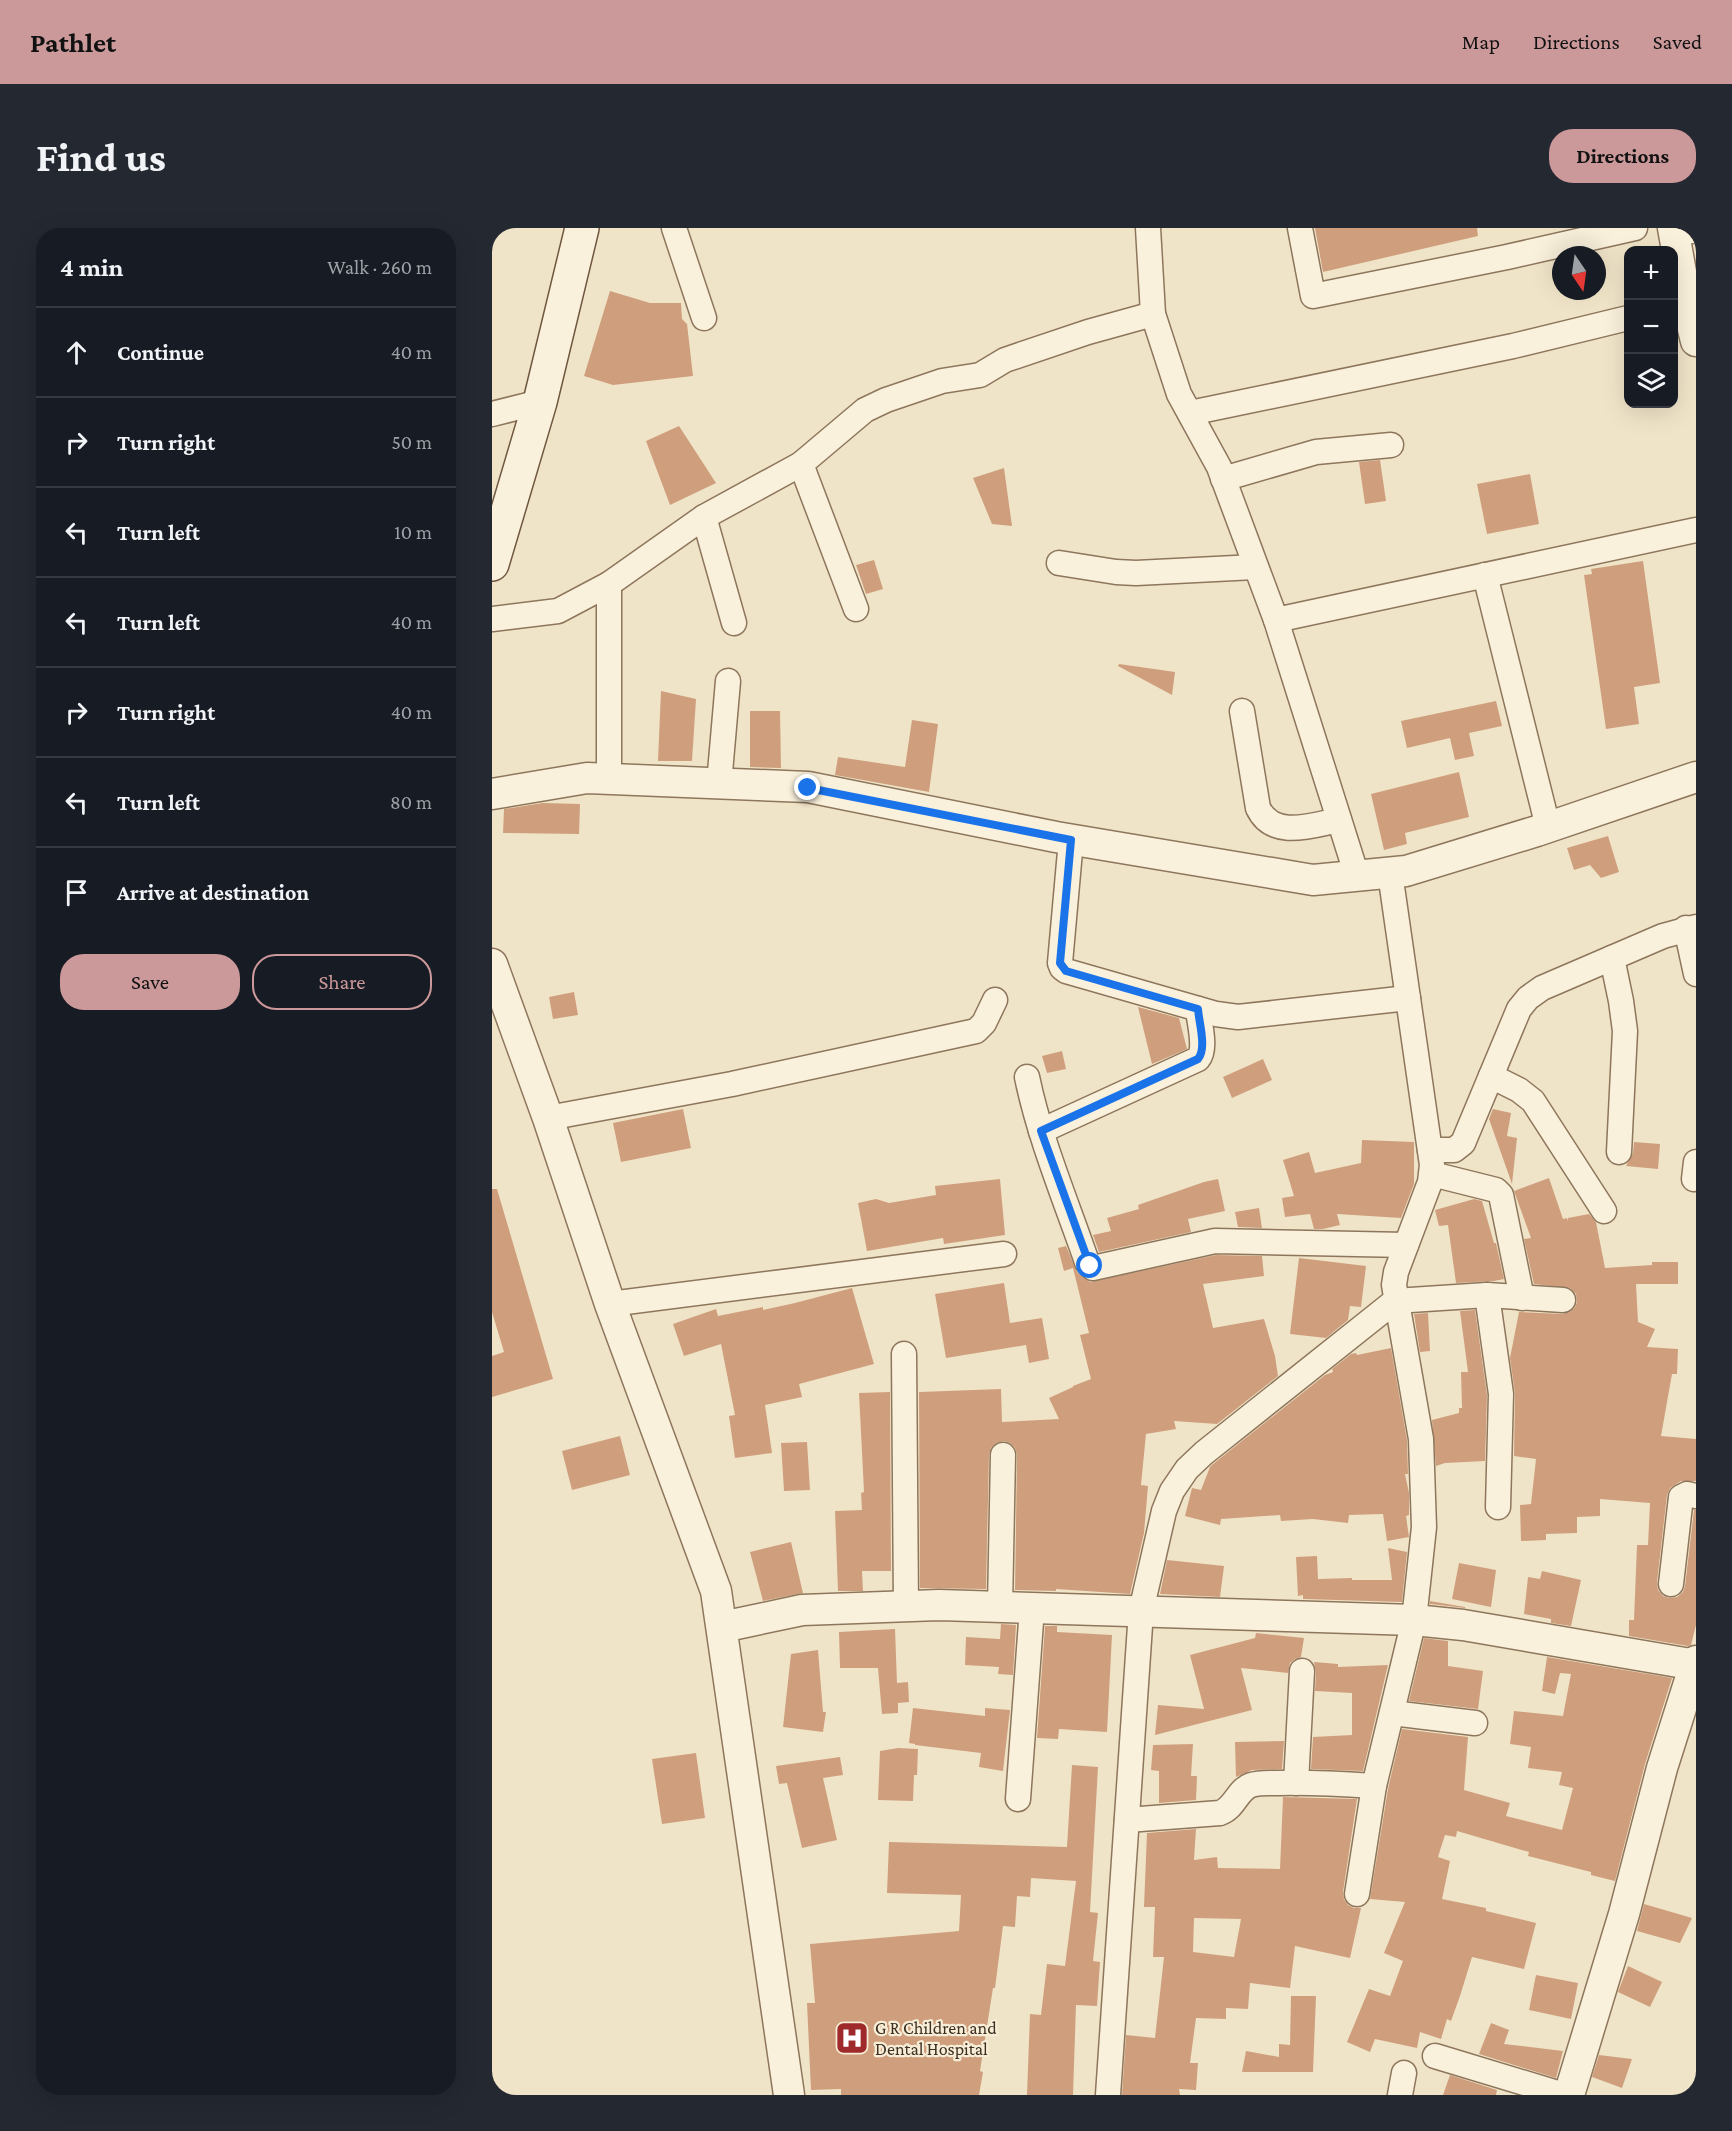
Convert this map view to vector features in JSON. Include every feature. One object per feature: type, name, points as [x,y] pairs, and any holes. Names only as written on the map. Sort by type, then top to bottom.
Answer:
[{"type":"main road","points":[[492,564],[540,402],[582,228]]},
{"type":"street","points":[[674,228],[704,318]]},
{"type":"street","points":[[1148,228],[1153,314],[1179,394],[1219,467],[1276,620],[1357,876]]},
{"type":"street","points":[[1300,228],[1313,296],[1507,257],[1635,228]]},
{"type":"street","points":[[1681,231],[1680,307],[1696,339]]},
{"type":"street","points":[[492,619],[558,611],[609,584],[704,517],[801,464],[865,410],[886,400],[942,381],[980,375],[1005,360],[1088,332],[1153,314]]},
{"type":"street","points":[[1190,414],[1513,346],[1624,319]]},
{"type":"street","points":[[492,414],[540,402]]},
{"type":"street","points":[[1222,479],[1316,452],[1391,445]]},
{"type":"street","points":[[801,464],[856,609]]},
{"type":"street","points":[[704,517],[734,623]]},
{"type":"street","points":[[1276,620],[1696,530]]},
{"type":"street","points":[[1059,563],[1136,573],[1255,567]]},
{"type":"street","points":[[1485,575],[1548,827]]},
{"type":"street","points":[[609,584],[609,779]]},
{"type":"street","points":[[719,784],[728,681]]},
{"type":"street","points":[[1242,711],[1258,808],[1265,818],[1280,827],[1293,829],[1339,820]]},
{"type":"street","points":[[492,794],[587,778],[808,788],[1071,840],[1313,880],[1406,871],[1548,827],[1696,777]]},
{"type":"street","points":[[1071,840],[1060,963],[1066,971],[1216,1014],[1238,1017],[1408,998]]},
{"type":"street","points":[[1357,1894],[1374,1786],[1414,1620],[1424,1527],[1421,1439],[1394,1285],[1396,1272],[1431,1162],[1390,873]]},
{"type":"street","points":[[1431,1162],[1463,1143],[1519,1010],[1528,998],[1542,988],[1663,936],[1691,928],[1696,974]]},
{"type":"street","points":[[1612,958],[1625,1031],[1619,1152]]},
{"type":"street","points":[[492,964],[548,1118],[610,1304],[716,1591],[789,2095]]},
{"type":"street","points":[[548,1118],[732,1084],[976,1031],[984,1023],[995,1000]]},
{"type":"street","points":[[1041,1131],[1198,1059],[1202,1054],[1202,1048],[1198,1009]]},
{"type":"street","points":[[1491,1076],[1519,1090],[1533,1101],[1604,1211]]},
{"type":"street","points":[[1027,1077],[1041,1131],[1088,1262],[1093,1268],[1215,1241],[1406,1245]]},
{"type":"street","points":[[1431,1162],[1496,1190],[1501,1195],[1522,1298]]},
{"type":"street","points":[[610,1304],[1004,1254]]},
{"type":"street","points":[[1487,1295],[1502,1394],[1498,1507]]},
{"type":"street","points":[[1108,2095],[1141,1611],[1164,1511],[1172,1491],[1187,1469],[1395,1301],[1487,1295],[1563,1300]]},
{"type":"street","points":[[904,1354],[906,1606]]},
{"type":"street","points":[[1000,1607],[1003,1455]]},
{"type":"street","points":[[1671,1584],[1681,1497],[1686,1494],[1696,1496]]},
{"type":"street","points":[[722,1627],[802,1610],[939,1605],[1414,1620],[1463,1625],[1696,1664],[1662,1768],[1624,1914],[1569,2095]]},
{"type":"street","points":[[1018,1799],[1032,1608]]},
{"type":"street","points":[[1296,1782],[1302,1671]]},
{"type":"street","points":[[1392,1713],[1474,1723]]},
{"type":"street","points":[[1126,1820],[1220,1812],[1227,1810],[1250,1785],[1296,1782],[1374,1786]]},
{"type":"street","points":[[1435,2056],[1564,2095]]},
{"type":"building","points":[[1315,228],[1477,228],[1478,236],[1323,272]]},
{"type":"building","points":[[610,291],[650,303],[681,303],[682,319],[687,324],[693,376],[613,385],[584,376]]},
{"type":"building","points":[[679,426],[716,483],[670,505],[646,441]]},
{"type":"building","points":[[1380,460],[1386,501],[1365,504],[1359,462]]},
{"type":"building","points":[[1004,468],[1012,526],[992,524],[973,478]]},
{"type":"building","points":[[1530,474],[1539,524],[1487,534],[1477,484]]},
{"type":"building","points":[[874,560],[883,589],[866,594],[856,565]]},
{"type":"building","points":[[1643,561],[1660,683],[1634,687],[1639,724],[1606,729],[1584,575],[1592,574],[1591,569]]},
{"type":"building","points":[[1119,664],[1175,672],[1172,695],[1118,666]]},
{"type":"building","points":[[661,691],[696,699],[692,761],[658,761]]},
{"type":"building","points":[[1496,701],[1502,726],[1469,733],[1474,756],[1455,760],[1450,738],[1407,748],[1401,721]]},
{"type":"building","points":[[750,711],[780,711],[781,768],[750,767]]},
{"type":"building","points":[[912,720],[938,724],[929,792],[835,775],[838,757],[905,767]]},
{"type":"building","points":[[1459,772],[1469,817],[1405,833],[1407,844],[1384,850],[1371,794]]},
{"type":"building","points":[[543,803],[580,804],[579,834],[503,833],[504,809]]},
{"type":"building","points":[[1608,836],[1619,872],[1601,878],[1590,865],[1574,870],[1567,848]]},
{"type":"building","points":[[574,992],[578,1015],[553,1019],[549,997]]},
{"type":"building","points":[[1138,1007],[1179,1018],[1187,1049],[1152,1064]]},
{"type":"building","points":[[1062,1051],[1066,1069],[1047,1073],[1042,1056]]},
{"type":"building","points":[[1263,1059],[1272,1080],[1232,1098],[1223,1077]]},
{"type":"building","points":[[683,1109],[691,1148],[621,1162],[613,1123]]},
{"type":"building","points":[[1493,1109],[1511,1113],[1507,1136],[1517,1138],[1512,1184],[1489,1119]]},
{"type":"building","points":[[1362,1140],[1414,1142],[1414,1184],[1401,1218],[1337,1214],[1340,1225],[1314,1229],[1310,1214],[1285,1217],[1282,1198],[1294,1196],[1283,1160],[1309,1152],[1315,1173],[1361,1163]]},
{"type":"building","points":[[1634,1142],[1660,1144],[1658,1169],[1626,1166],[1633,1153]]},
{"type":"building","points":[[1549,1178],[1563,1219],[1567,1218],[1568,1221],[1568,1218],[1589,1214],[1596,1222],[1605,1268],[1652,1265],[1652,1262],[1678,1262],[1678,1284],[1636,1284],[1638,1322],[1655,1329],[1647,1347],[1678,1349],[1677,1374],[1672,1374],[1661,1436],[1696,1439],[1696,1481],[1681,1481],[1670,1488],[1667,1495],[1657,1582],[1658,1590],[1663,1596],[1677,1597],[1683,1592],[1694,1510],[1696,1510],[1696,1625],[1691,1645],[1688,1646],[1629,1636],[1629,1620],[1634,1620],[1637,1545],[1648,1545],[1650,1503],[1600,1499],[1600,1516],[1577,1517],[1577,1533],[1546,1534],[1546,1540],[1521,1541],[1520,1505],[1531,1504],[1536,1459],[1514,1456],[1515,1394],[1510,1358],[1519,1312],[1563,1314],[1570,1312],[1577,1302],[1576,1294],[1570,1288],[1534,1284],[1524,1239],[1531,1238],[1514,1191]]},
{"type":"building","points":[[1000,1179],[1005,1235],[944,1244],[943,1238],[867,1251],[858,1203],[876,1199],[889,1203],[936,1195],[935,1186]]},
{"type":"building","points":[[1218,1179],[1225,1211],[1188,1219],[1191,1232],[1099,1252],[1093,1235],[1111,1231],[1107,1218],[1139,1209],[1138,1205]]},
{"type":"building","points":[[492,1189],[497,1189],[553,1379],[492,1397],[492,1356],[504,1352],[492,1312]]},
{"type":"building","points":[[1474,1199],[1482,1201],[1494,1243],[1496,1243],[1504,1279],[1456,1283],[1448,1225],[1439,1226],[1435,1210]]},
{"type":"building","points":[[1259,1208],[1262,1228],[1238,1227],[1235,1212]]},
{"type":"building","points":[[1066,1246],[1077,1272],[1090,1282],[1216,1255],[1262,1256],[1264,1276],[1203,1284],[1213,1328],[1264,1319],[1275,1356],[1278,1376],[1217,1424],[1174,1421],[1176,1429],[1146,1434],[1141,1485],[1148,1486],[1144,1533],[1130,1594],[1056,1589],[1056,1591],[1015,1590],[1017,1455],[1015,1448],[1004,1441],[996,1443],[989,1455],[986,1589],[920,1588],[919,1392],[1001,1389],[1002,1422],[1059,1419],[1049,1398],[1091,1379],[1080,1335],[1089,1333],[1073,1268],[1064,1271],[1058,1248]]},
{"type":"building","points":[[1299,1258],[1366,1266],[1361,1307],[1350,1306],[1348,1320],[1326,1338],[1290,1334]]},
{"type":"building","points":[[1004,1283],[1010,1323],[1042,1318],[1049,1359],[1029,1363],[1026,1345],[946,1358],[935,1294]]},
{"type":"building","points":[[852,1288],[874,1364],[799,1384],[802,1397],[765,1405],[772,1453],[735,1458],[729,1416],[735,1415],[721,1344],[684,1356],[673,1324],[716,1309],[718,1316],[763,1307],[763,1310]]},
{"type":"building","points":[[1475,1310],[1487,1395],[1485,1461],[1445,1463],[1436,1466],[1432,1420],[1459,1413],[1459,1408],[1462,1408],[1461,1372],[1468,1372],[1460,1311]]},
{"type":"building","points":[[1428,1313],[1430,1351],[1420,1352],[1414,1314]]},
{"type":"building","points":[[1391,1348],[1407,1440],[1408,1474],[1405,1474],[1409,1493],[1409,1515],[1406,1516],[1409,1537],[1387,1541],[1383,1514],[1349,1515],[1348,1523],[1313,1519],[1281,1521],[1280,1515],[1221,1519],[1220,1525],[1185,1516],[1192,1488],[1201,1490],[1213,1464],[1325,1375],[1333,1372],[1332,1369],[1351,1354],[1356,1353],[1357,1355]]},
{"type":"building","points":[[890,1392],[891,1571],[862,1571],[863,1591],[838,1591],[835,1511],[862,1510],[861,1493],[864,1492],[859,1393]]},
{"type":"building","points":[[620,1436],[630,1475],[572,1490],[562,1451]]},
{"type":"building","points":[[807,1442],[810,1490],[784,1491],[781,1443]]},
{"type":"building","points":[[791,1542],[803,1593],[763,1601],[750,1552]]},
{"type":"building","points":[[1388,1548],[1407,1552],[1402,1602],[1303,1599],[1303,1595],[1298,1596],[1296,1557],[1317,1556],[1318,1579],[1392,1580]]},
{"type":"building","points":[[1167,1560],[1224,1566],[1220,1597],[1160,1594]]},
{"type":"building","points":[[1459,1563],[1496,1570],[1491,1607],[1452,1599]]},
{"type":"building","points":[[1542,1571],[1581,1580],[1571,1626],[1551,1623],[1551,1619],[1524,1614],[1528,1577],[1540,1579]]},
{"type":"building","points":[[1430,1601],[1465,1607],[1465,1608],[1430,1604]]},
{"type":"building","points":[[1001,1624],[1016,1625],[1013,1675],[998,1674],[999,1667],[965,1665],[966,1637],[1000,1639]]},
{"type":"building","points":[[1045,1626],[1057,1626],[1057,1632],[1112,1635],[1107,1732],[1059,1729],[1058,1739],[1037,1738]]},
{"type":"building","points":[[895,1629],[897,1683],[908,1682],[909,1702],[898,1703],[898,1713],[882,1714],[878,1668],[840,1668],[839,1632]]},
{"type":"building","points":[[1256,1633],[1304,1638],[1301,1657],[1290,1663],[1288,1673],[1241,1668],[1252,1710],[1155,1735],[1158,1705],[1204,1709],[1190,1655],[1255,1638]]},
{"type":"building","points":[[1424,1638],[1448,1641],[1448,1666],[1483,1671],[1478,1709],[1409,1701]]},
{"type":"building","points":[[818,1650],[823,1712],[826,1712],[823,1732],[783,1727],[791,1654]]},
{"type":"building","points":[[1547,1657],[1672,1678],[1645,1764],[1615,1881],[1591,1875],[1591,1872],[1528,1856],[1529,1852],[1457,1831],[1456,1837],[1445,1835],[1438,1857],[1450,1861],[1442,1899],[1486,1908],[1486,1911],[1536,1923],[1524,1969],[1472,1957],[1451,2021],[1447,2019],[1441,2039],[1420,2032],[1417,2048],[1375,2039],[1370,2052],[1347,2042],[1369,1989],[1390,1996],[1403,1961],[1384,1953],[1405,1902],[1370,1899],[1388,1789],[1402,1729],[1468,1737],[1464,1790],[1510,1803],[1506,1816],[1562,1830],[1573,1788],[1559,1785],[1562,1772],[1528,1768],[1531,1747],[1510,1744],[1514,1711],[1563,1716],[1571,1674],[1560,1673],[1555,1694],[1542,1691]]},
{"type":"building","points":[[1314,1662],[1338,1664],[1338,1667],[1388,1665],[1363,1771],[1311,1769],[1313,1737],[1352,1735],[1352,1693],[1315,1691]]},
{"type":"building","points":[[913,1708],[985,1716],[985,1708],[1010,1710],[1003,1771],[979,1767],[981,1753],[909,1743]]},
{"type":"building","points":[[1284,1741],[1282,1769],[1252,1770],[1236,1777],[1235,1742]]},
{"type":"building","points":[[1193,1744],[1191,1776],[1197,1776],[1196,1800],[1159,1803],[1159,1771],[1151,1770],[1153,1745]]},
{"type":"building","points":[[898,1748],[918,1749],[913,1801],[878,1800],[880,1751]]},
{"type":"building","points":[[696,1753],[705,1818],[662,1824],[652,1759]]},
{"type":"building","points":[[840,1757],[843,1775],[823,1778],[837,1840],[802,1848],[787,1783],[779,1784],[776,1766]]},
{"type":"building","points":[[1072,1765],[1098,1767],[1090,1912],[1098,1913],[1093,1961],[1100,1962],[1097,2006],[1076,2005],[1073,2095],[1027,2095],[1030,2014],[1041,2015],[1047,1964],[1065,1966],[1076,1881],[1031,1878],[1030,1897],[1017,1896],[1015,1927],[1003,1926],[995,1988],[993,1988],[980,2071],[983,2072],[979,2095],[841,2095],[841,2089],[811,2090],[807,2003],[815,2003],[810,1944],[959,1931],[961,1895],[887,1893],[889,1842],[1067,1847]]},
{"type":"building","points":[[1283,1797],[1357,1799],[1343,1892],[1348,1905],[1361,1908],[1350,1958],[1295,1946],[1290,1988],[1250,1983],[1248,2009],[1226,2008],[1226,2019],[1196,2018],[1190,2063],[1198,2063],[1196,2090],[1179,2089],[1180,2095],[1122,2095],[1126,2035],[1155,2038],[1164,1957],[1153,1957],[1155,1907],[1144,1907],[1147,1833],[1196,1829],[1194,1860],[1217,1857],[1218,1868],[1280,1869]],"holes":[[[1194,1918],[1241,1919],[1234,1957],[1193,1952]]]},
{"type":"building","points":[[1644,1904],[1692,1918],[1680,1943],[1637,1931]]},
{"type":"building","points":[[1628,1966],[1662,1982],[1650,2007],[1618,1992]]},
{"type":"building","points":[[1536,1975],[1578,1983],[1571,2019],[1529,2010]]},
{"type":"building","points":[[1291,1996],[1316,1996],[1313,2072],[1242,2072],[1246,2051],[1279,2057],[1279,2044],[1290,2045]]},
{"type":"building","points":[[1491,2023],[1509,2030],[1504,2044],[1563,2051],[1556,2078],[1479,2054]]},
{"type":"building","points":[[1599,2055],[1632,2059],[1622,2088],[1592,2077]]},
{"type":"building","points":[[1450,2075],[1497,2090],[1496,2095],[1443,2095]]},
{"type":"place","name":"G R Children and Dental Hospital","points":[[852,2038]]},
{"type":"route","points":[[808,788],[1071,840],[1060,963],[1062,968],[1198,1009],[1202,1054],[1198,1059],[1041,1131],[1090,1266]]}]
